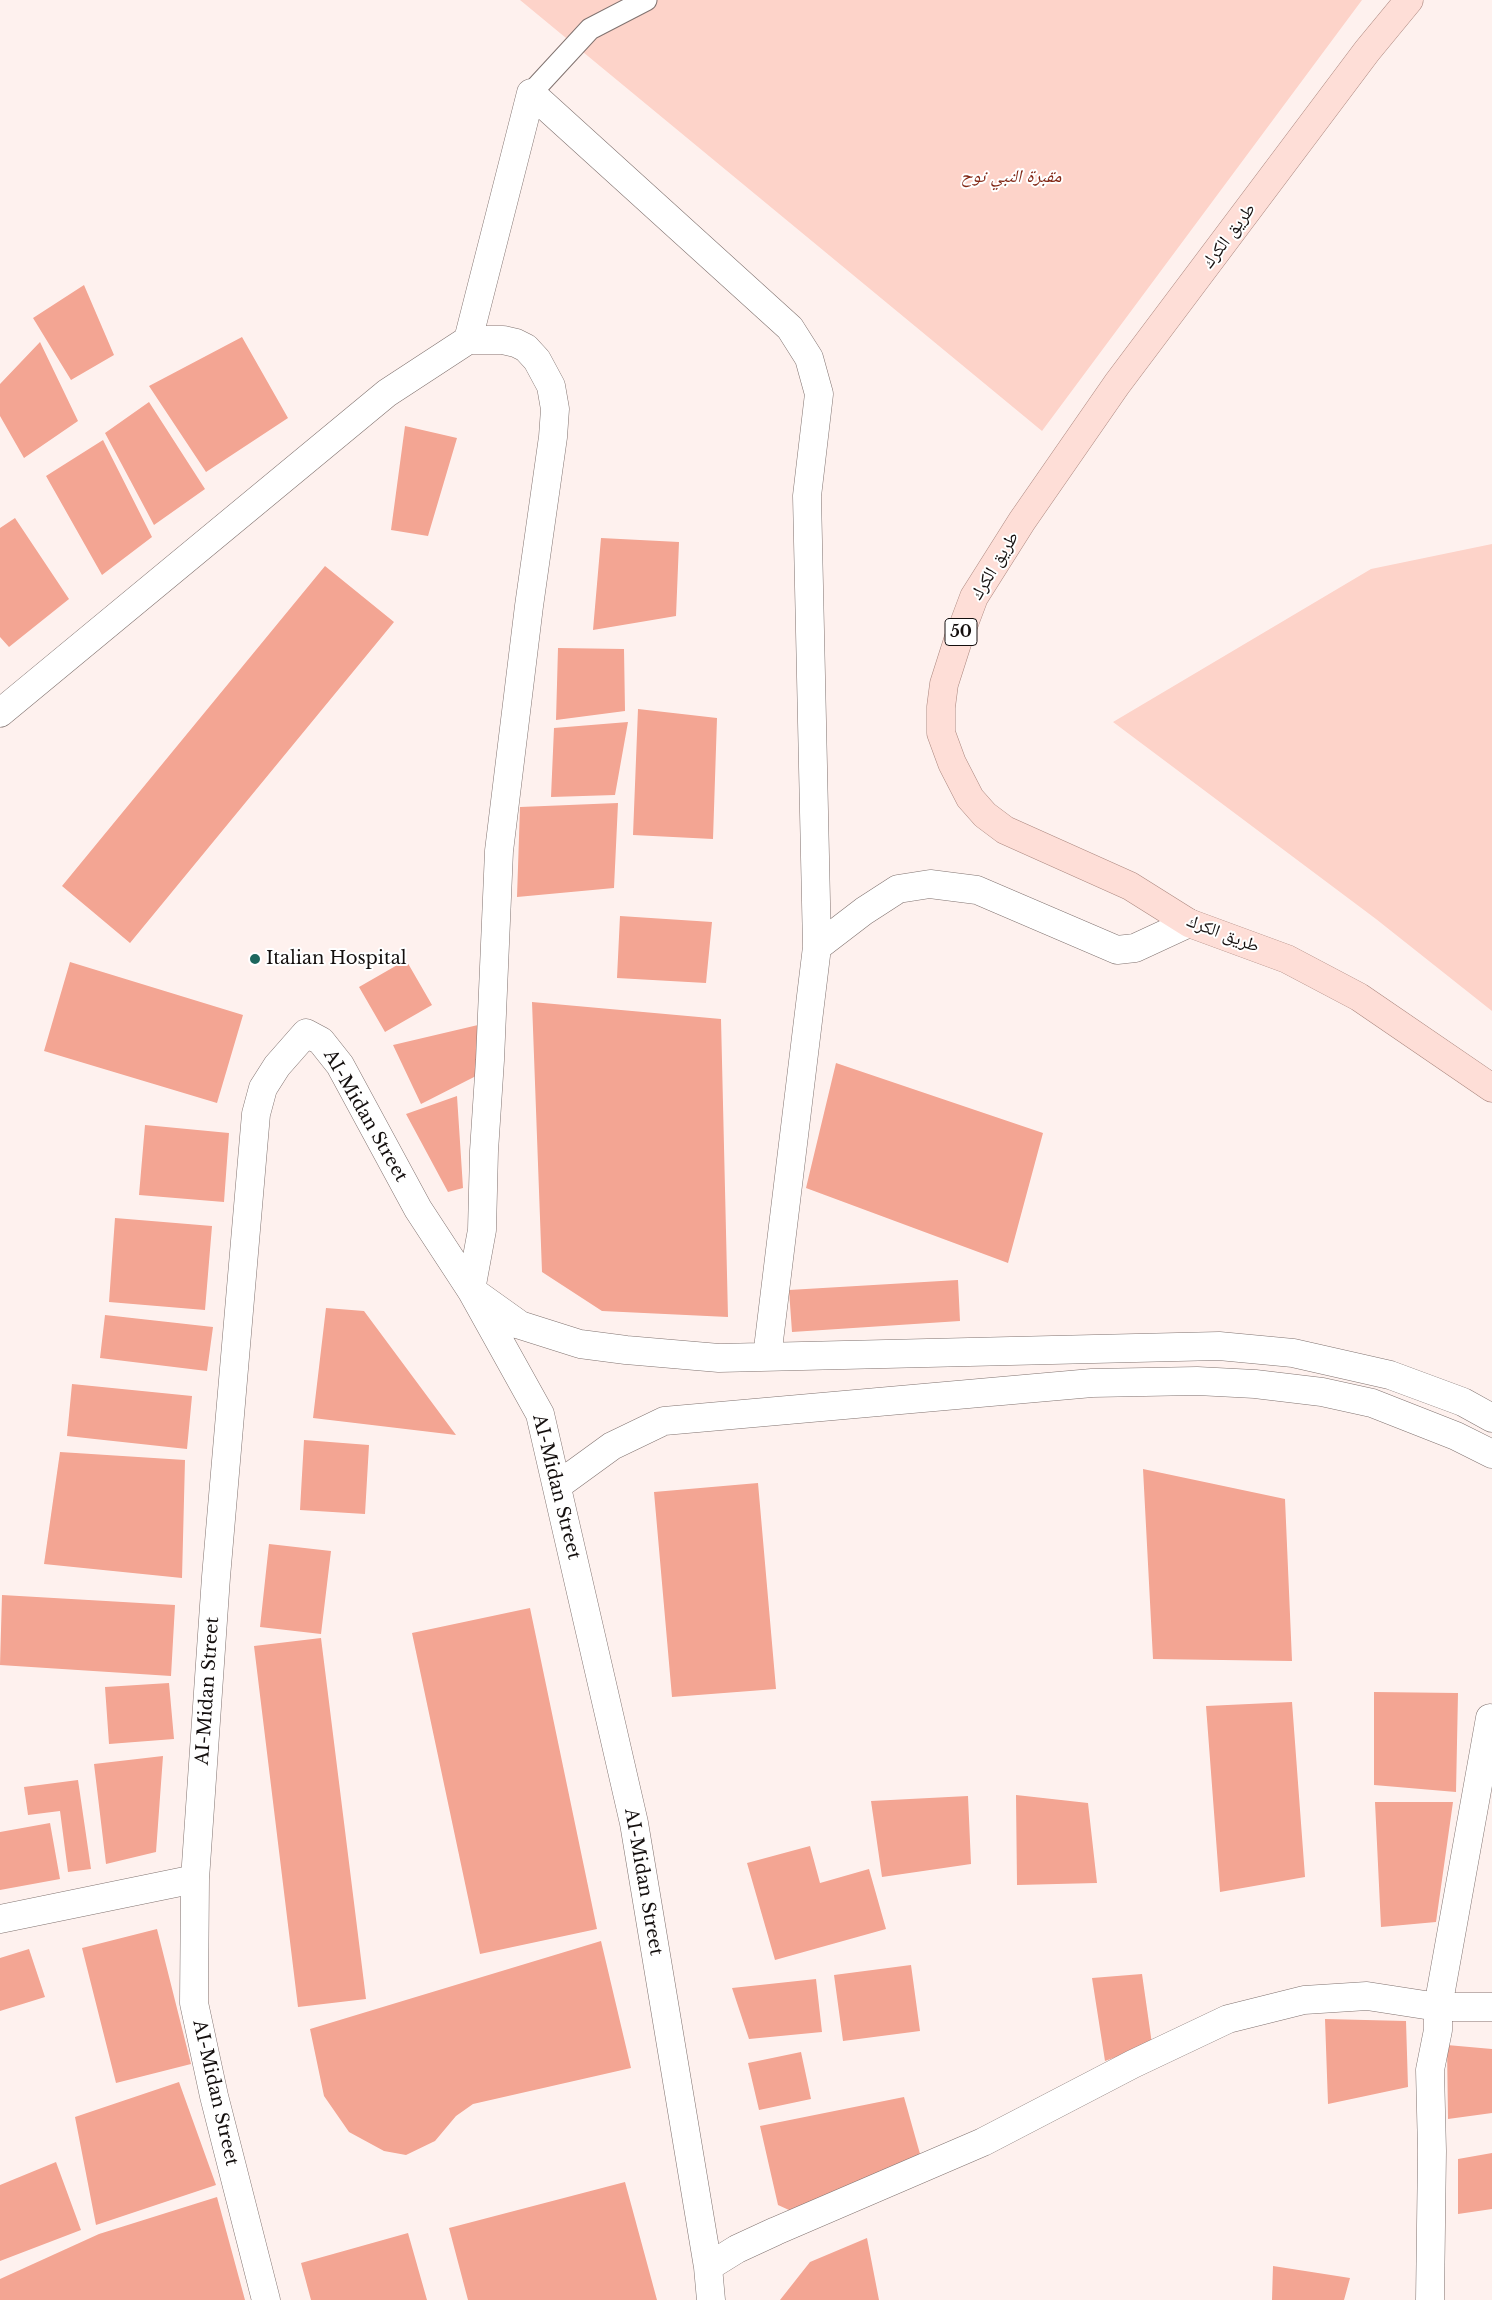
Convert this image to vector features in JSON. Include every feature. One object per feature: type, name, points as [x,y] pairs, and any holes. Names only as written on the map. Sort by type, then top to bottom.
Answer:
[{"type":"main road","name":"طريق الكرك","points":[[1409,0],[1367,51],[1117,384],[1022,521],[974,597],[944,684],[941,706],[941,733],[952,763],[970,798],[985,815],[1005,830],[1130,886],[1189,923],[1287,959],[1359,997],[1492,1088]]},
{"type":"street","points":[[468,340],[531,93],[790,328],[809,358],[819,394],[807,496],[817,947],[767,1357]]},
{"type":"street","points":[[0,714],[387,393],[468,340],[503,340],[526,348],[537,360],[551,386],[555,409],[553,438],[529,606],[499,851],[484,1150],[482,1230],[471,1290],[520,1326],[580,1344],[626,1350],[719,1358],[1219,1346],[1293,1353],[1390,1375],[1463,1402],[1492,1418]]},
{"type":"street","points":[[817,947],[864,911],[898,889],[930,884],[977,890],[1117,950],[1135,948],[1189,923]]},
{"type":"street","name":"AI-Midan Street","points":[[266,2300],[214,2096],[194,2003],[195,1878],[216,1577],[256,1114],[263,1088],[277,1066],[306,1033],[322,1041],[340,1065],[418,1209],[471,1290],[540,1414],[634,1823],[708,2267],[711,2300]]},
{"type":"street","points":[[1287,1387],[1293,1353]]},
{"type":"street","points":[[557,1486],[612,1446],[664,1421],[1092,1383],[1197,1381],[1287,1387],[1372,1404],[1456,1436],[1492,1454]]},
{"type":"street","points":[[1430,2300],[1432,2151],[1430,2070],[1438,2030],[1438,2007],[1490,1718]]},
{"type":"street","points":[[0,1919],[195,1878]]},
{"type":"street","points":[[708,2267],[737,2249],[982,2142],[1133,2064],[1228,2019],[1304,2000],[1367,1996],[1438,2007],[1492,2007]]},
{"type":"lane","points":[[531,93],[590,29],[646,0]]},
{"type":"green space","name":"مقبرة النبي نوح","points":[[520,0],[1362,0],[1042,431]]},
{"type":"green space","points":[[1492,544],[1492,1011],[1376,919],[1113,722],[1371,569]]},
{"type":"building","points":[[84,285],[114,355],[71,380],[33,318]]},
{"type":"building","points":[[242,337],[288,418],[206,472],[149,386]]},
{"type":"building","points":[[40,342],[78,421],[24,458],[0,416],[0,384]]},
{"type":"building","points":[[149,402],[205,489],[154,525],[105,433]]},
{"type":"building","points":[[405,426],[457,438],[428,536],[391,530]]},
{"type":"building","points":[[103,440],[152,537],[102,575],[46,476]]},
{"type":"building","points":[[15,518],[69,599],[9,647],[0,637],[0,528]]},
{"type":"building","points":[[601,538],[679,542],[676,616],[593,630]]},
{"type":"building","points":[[325,566],[394,622],[130,943],[62,886]]},
{"type":"building","points":[[558,648],[624,649],[625,711],[556,720]]},
{"type":"building","points":[[638,709],[717,718],[713,839],[633,835]]},
{"type":"building","points":[[628,722],[615,795],[551,797],[554,728]]},
{"type":"building","points":[[618,803],[614,888],[517,897],[520,807]]},
{"type":"building","points":[[620,916],[712,922],[706,983],[617,978]]},
{"type":"building","points":[[406,960],[432,1005],[385,1032],[359,987]]},
{"type":"building","points":[[70,962],[243,1015],[217,1103],[44,1051]]},
{"type":"building","points":[[532,1002],[721,1019],[728,1317],[602,1311],[542,1272]]},
{"type":"building","points":[[478,1025],[476,1076],[421,1104],[393,1045]]},
{"type":"building","points":[[836,1063],[1043,1133],[1008,1263],[806,1188]]},
{"type":"building","points":[[457,1096],[463,1188],[448,1192],[406,1114]]},
{"type":"building","points":[[145,1125],[229,1133],[224,1202],[139,1195]]},
{"type":"building","points":[[115,1218],[212,1226],[205,1310],[109,1302]]},
{"type":"building","points":[[958,1280],[960,1321],[792,1332],[789,1290]]},
{"type":"building","points":[[326,1308],[364,1311],[456,1435],[313,1418]]},
{"type":"building","points":[[105,1315],[213,1327],[207,1371],[100,1358]]},
{"type":"building","points":[[72,1384],[192,1396],[187,1449],[67,1436]]},
{"type":"building","points":[[304,1440],[369,1445],[365,1514],[300,1510]]},
{"type":"building","points":[[60,1452],[185,1460],[182,1578],[44,1564]]},
{"type":"building","points":[[1143,1469],[1285,1499],[1292,1661],[1153,1659]]},
{"type":"building","points":[[758,1483],[776,1689],[672,1697],[654,1492]]},
{"type":"building","points":[[269,1544],[331,1551],[321,1634],[260,1627]]},
{"type":"building","points":[[2,1595],[175,1605],[171,1676],[0,1665]]},
{"type":"building","points":[[530,1608],[597,1929],[480,1954],[412,1633]]},
{"type":"building","points":[[321,1638],[366,1999],[298,2007],[254,1646]]},
{"type":"building","points":[[169,1683],[174,1739],[109,1744],[105,1687]]},
{"type":"building","points":[[1374,1692],[1458,1693],[1456,1792],[1374,1785]]},
{"type":"building","points":[[1292,1702],[1305,1877],[1220,1892],[1206,1706]]},
{"type":"building","points":[[163,1756],[156,1852],[106,1864],[94,1764]]},
{"type":"building","points":[[78,1780],[91,1869],[68,1872],[60,1811],[28,1815],[24,1787]]},
{"type":"building","points":[[1016,1795],[1088,1803],[1097,1883],[1017,1885]]},
{"type":"building","points":[[968,1796],[971,1864],[882,1877],[871,1801]]},
{"type":"building","points":[[1375,1802],[1453,1802],[1436,1922],[1381,1927]]},
{"type":"building","points":[[50,1823],[60,1879],[0,1890],[0,1832]]},
{"type":"building","points":[[810,1846],[820,1883],[869,1869],[886,1929],[775,1960],[747,1863]]},
{"type":"building","points":[[157,1929],[191,2064],[116,2083],[82,1948]]},
{"type":"building","points":[[601,1941],[631,2068],[473,2104],[456,2116],[435,2141],[406,2155],[384,2151],[349,2132],[324,2096],[310,2029]]},
{"type":"building","points":[[29,1949],[45,1997],[0,2011],[0,1958]]},
{"type":"building","points":[[911,1965],[920,2031],[843,2041],[834,1975]]},
{"type":"building","points":[[1142,1974],[1152,2044],[1105,2061],[1092,1978]]},
{"type":"building","points":[[816,1979],[822,2032],[749,2039],[732,1988]]},
{"type":"building","points":[[1325,2019],[1406,2021],[1408,2087],[1328,2104]]},
{"type":"building","points":[[1447,2045],[1492,2049],[1492,2113],[1448,2119]]},
{"type":"building","points":[[801,2052],[811,2099],[759,2110],[748,2063]]},
{"type":"building","points":[[179,2082],[216,2185],[96,2225],[75,2117]]},
{"type":"building","points":[[904,2097],[922,2161],[800,2215],[778,2205],[760,2126]]},
{"type":"building","points":[[1492,2153],[1492,2209],[1458,2214],[1458,2159]]},
{"type":"building","points":[[56,2162],[81,2230],[0,2261],[0,2185]]},
{"type":"building","points":[[625,2182],[657,2300],[468,2300],[449,2228]]},
{"type":"building","points":[[217,2197],[245,2300],[0,2300],[0,2279],[99,2234]]},
{"type":"building","points":[[408,2233],[427,2300],[311,2300],[301,2263]]},
{"type":"building","points":[[867,2238],[879,2300],[780,2300],[810,2262]]},
{"type":"building","points":[[1273,2266],[1350,2278],[1344,2300],[1272,2300]]},
{"type":"place","name":"Italian Hospital","points":[[255,959]]}]
